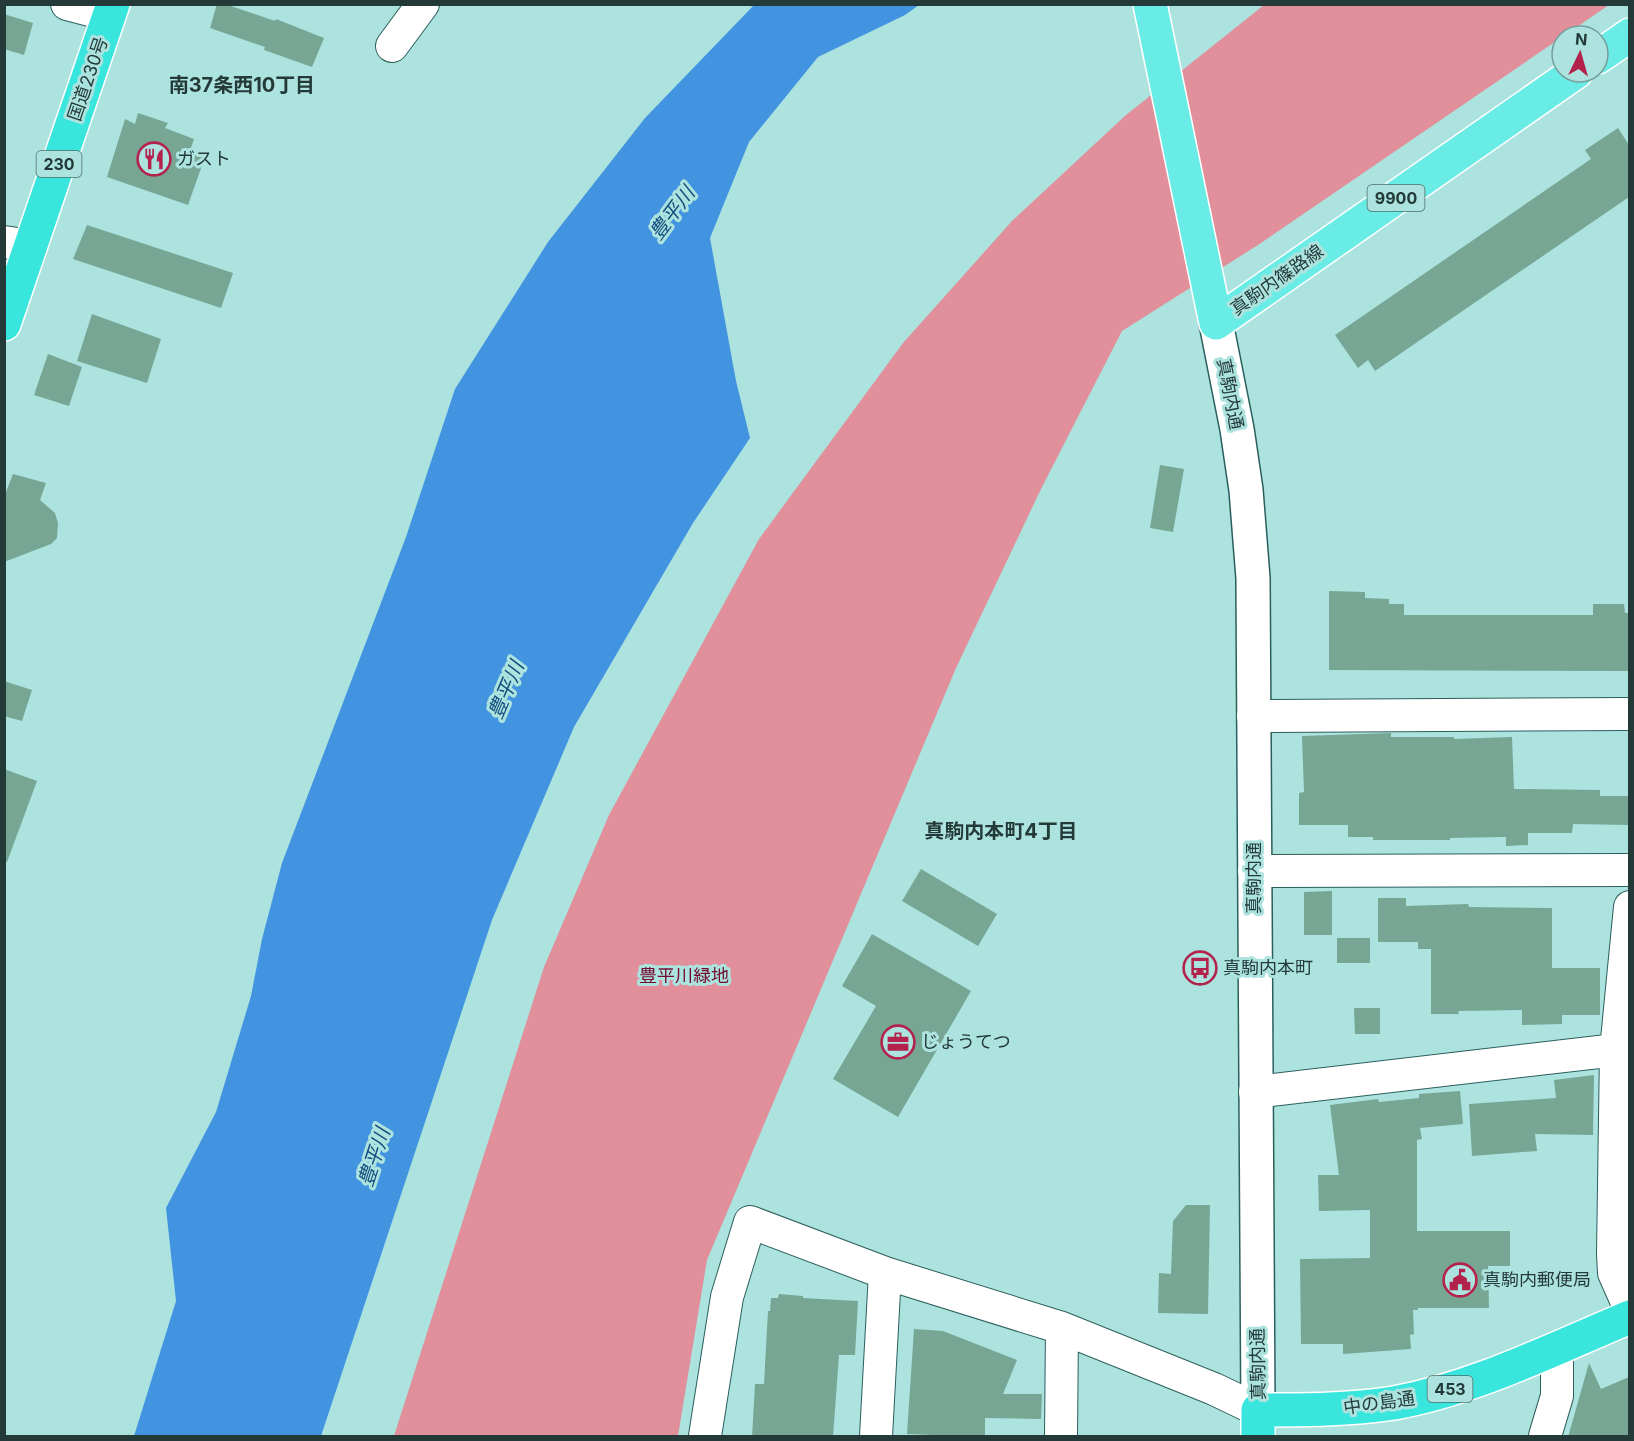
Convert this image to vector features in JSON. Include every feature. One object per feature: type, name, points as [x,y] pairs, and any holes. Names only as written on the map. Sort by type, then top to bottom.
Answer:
[{"type":"highway","name":"国道230号","points":[[4,324],[18,244],[111,10]]},
{"type":"highway","name":"中の島通","points":[[1258,1423],[1417,1398],[1469,1383],[1629,1317]]},
{"type":"main road","name":"真駒内篠路線","points":[[1150,4],[1216,323],[1559,84]]},
{"type":"main road","points":[[1610,48],[1629,35]]},
{"type":"street","points":[[67,4],[111,10]]},
{"type":"street","points":[[393,46],[423,4]]},
{"type":"street","name":"真駒内通","points":[[1216,323],[1237,429],[1246,490],[1253,578],[1252,716],[1258,1423]]},
{"type":"street","points":[[1252,716],[1629,714]]},
{"type":"street","points":[[1254,871],[1629,870]]},
{"type":"street","points":[[1629,907],[1616,1050],[1614,1264],[1614,1273],[1629,1309]]},
{"type":"street","points":[[1255,1092],[1616,1050]]},
{"type":"street","points":[[705,1437],[727,1297],[750,1222],[885,1273],[1062,1328],[1214,1389],[1258,1423]]},
{"type":"street","points":[[876,1437],[885,1273]]},
{"type":"street","points":[[1061,1437],[1062,1328]]},
{"type":"street","points":[[1545,1437],[1557,1396],[1557,1348]]},
{"type":"green space","name":"豊平川緑地","points":[[1264,5],[1609,5],[1581,24],[1550,24],[1550,45],[1258,245],[1122,331],[1041,489],[956,668],[707,1260],[678,1436],[394,1436],[544,967],[609,815],[759,539],[903,343],[1012,221],[1126,115]]},
{"type":"water","name":"豊平川","points":[[754,5],[919,5],[905,15],[818,57],[749,142],[710,238],[736,381],[750,438],[693,523],[574,727],[492,920],[321,1436],[134,1436],[176,1301],[166,1208],[216,1112],[251,996],[262,939],[282,863],[406,537],[455,389],[548,242],[645,118]]},
{"type":"building","points":[[217,4],[225,4],[275,21],[276,19],[324,38],[312,67],[264,50],[265,47],[210,28]]},
{"type":"building","points":[[4,14],[33,23],[24,55],[4,49]]},
{"type":"building","points":[[138,113],[168,123],[165,128],[194,139],[191,148],[206,154],[188,205],[107,177],[125,119],[135,124]]},
{"type":"building","points":[[1618,128],[1629,145],[1629,197],[1375,371],[1368,360],[1358,368],[1335,335],[1591,159],[1585,150]]},
{"type":"building","points":[[87,225],[233,273],[221,308],[73,259]]},
{"type":"building","points":[[92,314],[161,339],[147,383],[77,361]]},
{"type":"building","points":[[48,354],[82,367],[69,406],[34,395]]},
{"type":"building","points":[[1160,465],[1184,469],[1173,532],[1150,528]]},
{"type":"building","points":[[13,474],[46,483],[40,500],[55,513],[58,523],[57,538],[51,544],[4,562],[4,497]]},
{"type":"building","points":[[1329,591],[1365,592],[1365,598],[1389,599],[1389,604],[1404,604],[1404,615],[1593,615],[1593,604],[1624,604],[1625,613],[1629,613],[1629,671],[1329,670]]},
{"type":"building","points":[[4,681],[32,690],[22,721],[4,716]]},
{"type":"building","points":[[1391,733],[1391,737],[1454,737],[1454,739],[1512,737],[1514,789],[1600,790],[1600,796],[1629,796],[1629,825],[1573,824],[1572,833],[1528,833],[1528,845],[1506,846],[1506,837],[1373,840],[1373,837],[1348,837],[1348,825],[1299,825],[1299,793],[1304,792],[1302,736]]},
{"type":"building","points":[[4,769],[37,781],[7,862],[4,862]]},
{"type":"building","points":[[921,869],[997,914],[978,946],[902,901]]},
{"type":"building","points":[[1332,891],[1332,935],[1304,935],[1304,892]]},
{"type":"building","points":[[1378,898],[1406,898],[1406,906],[1468,904],[1469,907],[1552,908],[1552,968],[1600,968],[1600,1015],[1562,1015],[1562,1024],[1522,1025],[1522,1010],[1458,1011],[1459,1014],[1431,1014],[1431,949],[1418,949],[1418,942],[1378,942]]},
{"type":"building","name":"じょうてつ","points":[[872,934],[971,991],[898,1117],[833,1079],[876,1006],[842,986]]},
{"type":"building","points":[[1337,938],[1370,938],[1370,963],[1337,963]]},
{"type":"building","points":[[1354,1008],[1380,1008],[1380,1034],[1355,1034]]},
{"type":"building","points":[[1594,1075],[1593,1135],[1535,1134],[1537,1151],[1472,1156],[1469,1104],[1556,1098],[1554,1080]]},
{"type":"building","points":[[1460,1091],[1463,1124],[1420,1128],[1422,1139],[1417,1140],[1417,1231],[1510,1231],[1510,1266],[1488,1266],[1489,1308],[1418,1308],[1418,1310],[1413,1310],[1414,1334],[1410,1335],[1411,1349],[1343,1354],[1343,1344],[1301,1344],[1300,1259],[1370,1258],[1370,1210],[1319,1211],[1318,1175],[1339,1175],[1330,1105],[1378,1099],[1379,1102],[1419,1098],[1419,1094]]},
{"type":"building","points":[[1186,1205],[1210,1205],[1208,1314],[1158,1313],[1159,1273],[1171,1274],[1173,1221]]},
{"type":"building","points":[[779,1294],[803,1296],[803,1298],[858,1301],[855,1355],[839,1355],[833,1437],[752,1437],[755,1384],[764,1384],[768,1311],[770,1311],[771,1298],[778,1298]]},
{"type":"building","points":[[914,1329],[943,1331],[1017,1360],[1003,1394],[1042,1394],[1041,1419],[985,1418],[985,1437],[907,1434]]},
{"type":"building","points":[[1589,1363],[1601,1389],[1629,1377],[1629,1437],[1568,1437]]},
{"type":"place","name":"ガスト","points":[[154,159]]},
{"type":"place","name":"真駒内本町","points":[[1200,968]]},
{"type":"place","name":"じょうてつ","points":[[898,1042]]},
{"type":"place","name":"真駒内郵便局","points":[[1460,1280]]},
{"type":"district","name":"南37条西10丁目","points":[[242,85]]},
{"type":"district","name":"真駒内本町4丁目","points":[[1001,831]]}]
